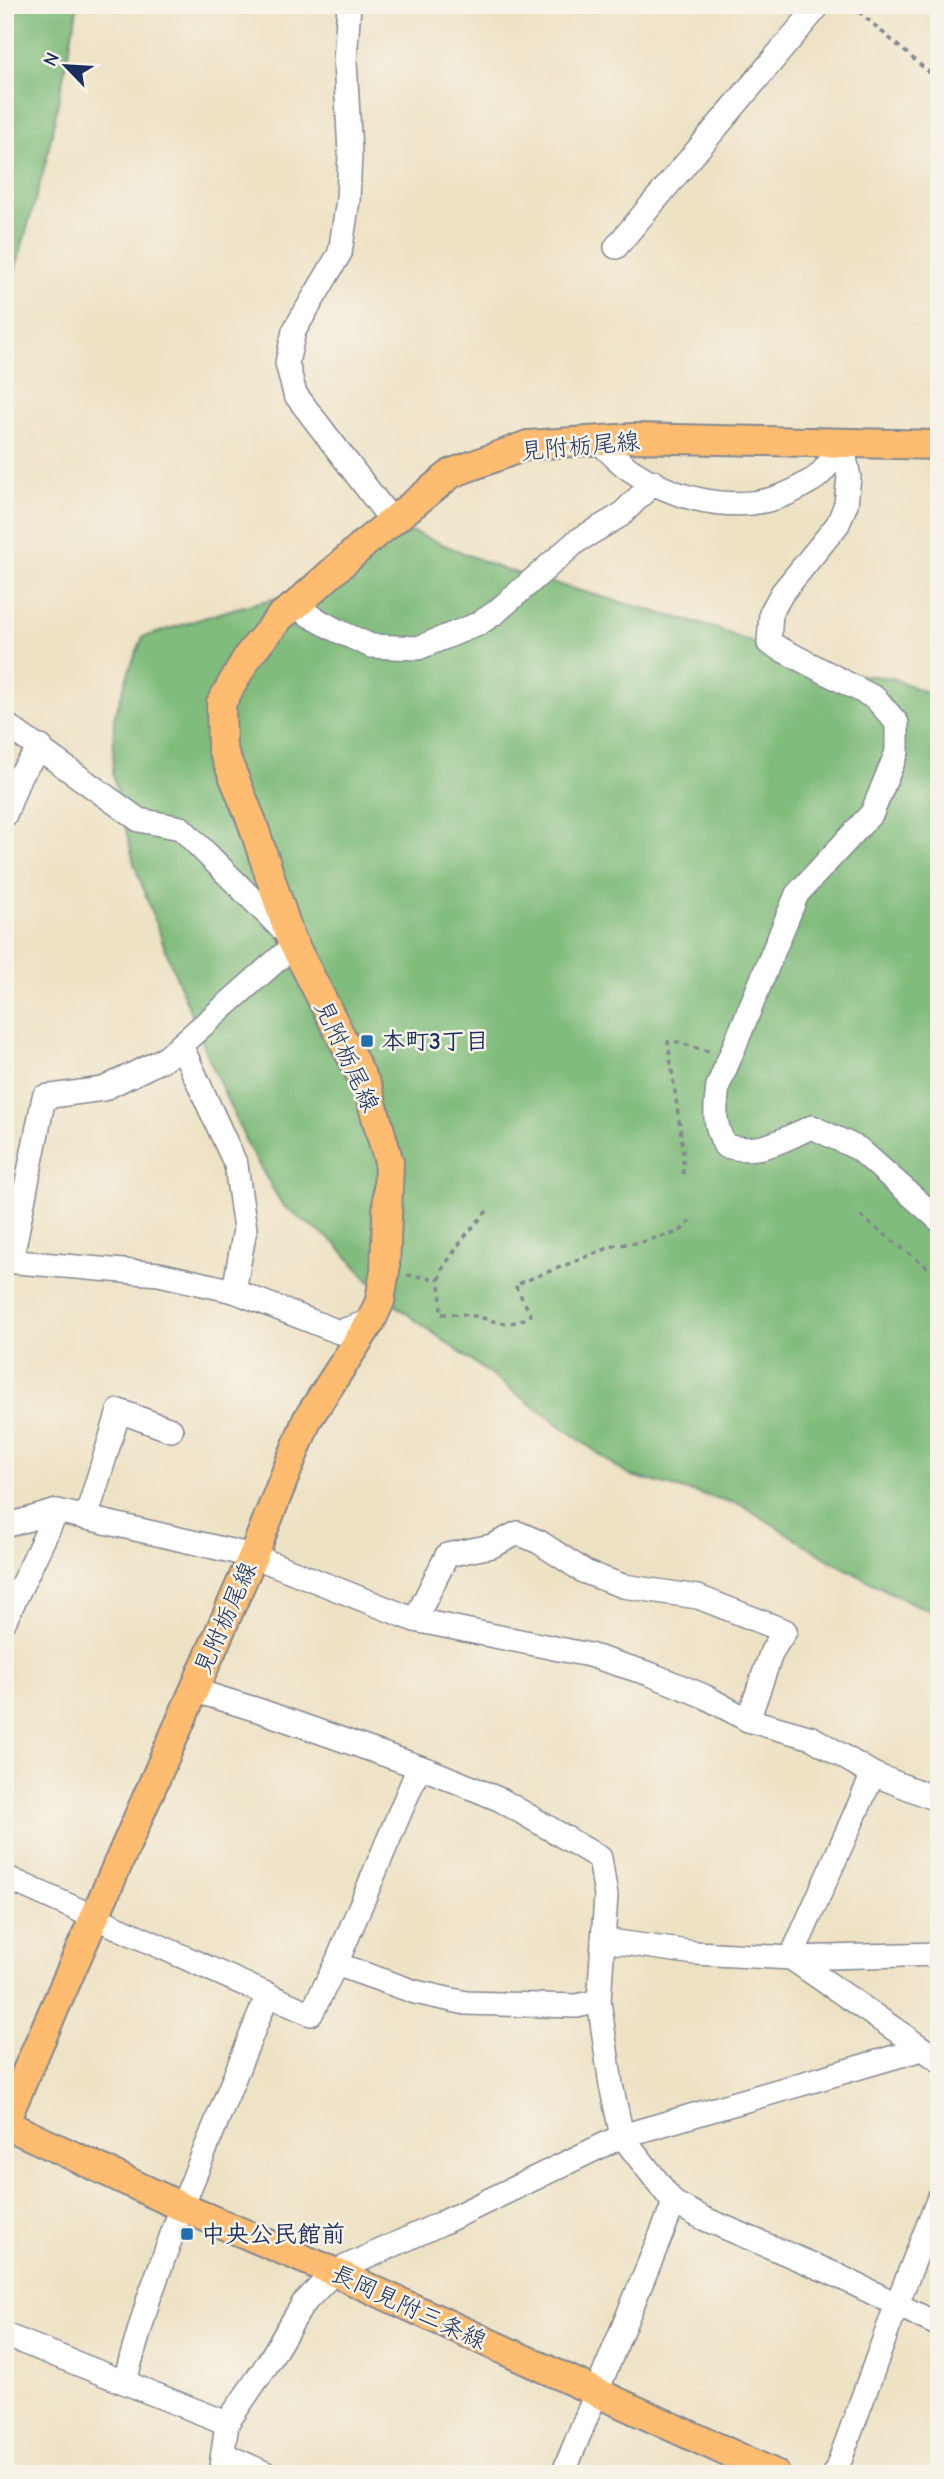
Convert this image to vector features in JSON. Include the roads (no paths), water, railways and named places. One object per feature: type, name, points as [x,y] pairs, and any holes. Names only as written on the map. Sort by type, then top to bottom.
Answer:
[{"type":"main road","name":"見附栃尾線","points":[[5,2122],[253,1556],[307,1420],[372,1321],[380,1301],[385,1270],[389,1162],[368,1089],[292,941],[222,748],[221,703],[248,656],[281,616],[392,521],[452,473],[528,445],[634,439],[939,445]]},
{"type":"main road","name":"長岡見附三条線","points":[[5,2122],[182,2207],[334,2272],[775,2474]]},
{"type":"street","points":[[349,5],[345,61],[348,200],[340,253],[294,331],[287,363],[295,394],[392,521]]},
{"type":"street","points":[[616,247],[819,5]]},
{"type":"street","points":[[597,440],[629,468],[654,482],[696,498],[734,504],[762,503],[790,495],[820,475],[842,443]]},
{"type":"street","points":[[842,443],[849,477],[846,504],[838,524],[782,593],[771,613],[769,643],[875,698],[897,723],[897,752],[872,813],[797,894],[718,1086],[716,1128],[725,1146],[745,1151],[767,1146],[812,1126],[859,1149],[939,1220]]},
{"type":"street","points":[[296,605],[336,630],[371,646],[418,648],[478,624],[495,613],[577,541],[621,515],[654,482]]},
{"type":"street","points":[[5,724],[41,747],[139,820],[181,828],[292,941],[166,1058],[103,1088],[44,1097],[8,1261],[159,1274],[234,1290],[339,1332],[372,1321]]},
{"type":"street","points":[[5,815],[20,775],[41,747]]},
{"type":"street","points":[[181,1045],[236,1165],[246,1229],[234,1290]]},
{"type":"street","points":[[86,1518],[119,1412],[171,1430]]},
{"type":"street","points":[[5,1620],[57,1511]]},
{"type":"street","points":[[5,1525],[57,1511],[253,1556],[415,1620],[589,1655],[650,1674],[693,1691],[748,1720],[812,1738],[873,1774],[939,1800]]},
{"type":"street","points":[[415,1620],[447,1555],[492,1546],[518,1533],[539,1542],[585,1572],[623,1586],[698,1597],[785,1631],[772,1651],[748,1720]]},
{"type":"street","points":[[193,1689],[419,1767],[501,1800],[600,1858],[606,1896],[599,2001],[611,2085],[622,2136],[674,2203],[832,2273],[939,2325]]},
{"type":"street","points":[[5,1877],[312,2014],[336,1964],[419,1767]]},
{"type":"street","points":[[791,1958],[873,1774]]},
{"type":"street","points":[[603,1940],[695,1953],[791,1958],[939,1954]]},
{"type":"street","points":[[791,1958],[930,2054]]},
{"type":"street","points":[[336,1964],[415,1992],[466,2003],[577,2006],[599,2001]]},
{"type":"street","points":[[125,2381],[149,2298],[182,2207],[268,1994]]},
{"type":"street","points":[[267,2474],[222,2464],[227,2423],[268,2363],[303,2304],[334,2272],[622,2136],[930,2054]]},
{"type":"street","points":[[835,2474],[939,2198]]},
{"type":"street","points":[[563,2474],[674,2203]]},
{"type":"street","points":[[5,2335],[227,2423]]},
{"type":"place","name":"本町3丁目","points":[[367,1041]]},
{"type":"place","name":"中央公民館前","points":[[187,2234]]}]
